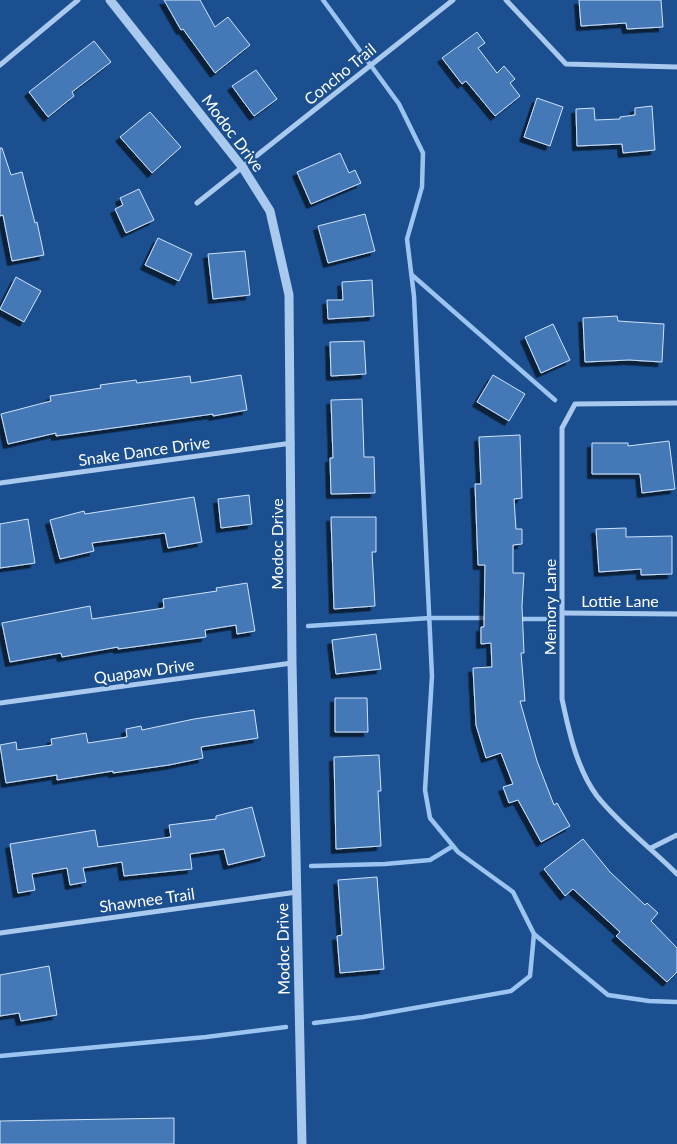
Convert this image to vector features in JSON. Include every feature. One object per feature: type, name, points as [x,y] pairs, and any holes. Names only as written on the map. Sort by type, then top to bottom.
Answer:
[{"type":"street","points":[[0,65],[78,0]]},
{"type":"street","name":"Modoc Drive","points":[[110,0],[243,168],[270,211],[289,295],[292,443],[292,664],[302,1144]]},
{"type":"street","name":"Concho Trail","points":[[197,203],[453,0]]},
{"type":"street","points":[[506,0],[566,64],[677,67]]},
{"type":"street","name":"Memory Lane","points":[[677,403],[575,404],[562,428],[562,699],[570,733],[580,765],[597,795],[677,874]]},
{"type":"street","name":"Snake Dance Drive","points":[[0,483],[292,443]]},
{"type":"street","name":"Lottie Lane","points":[[563,613],[677,614]]},
{"type":"street","name":"Quapaw Drive","points":[[0,703],[292,664]]},
{"type":"street","points":[[651,848],[677,834]]},
{"type":"street","name":"Shawnee Trail","points":[[0,933],[297,892]]},
{"type":"building","points":[[164,0],[200,0],[215,27],[228,17],[250,45],[215,73],[183,29],[181,30]]},
{"type":"building","points":[[579,0],[661,0],[663,27],[627,29],[626,23],[581,26]]},
{"type":"building","points":[[477,32],[485,43],[478,48],[497,73],[504,66],[515,79],[510,83],[520,96],[495,116],[466,81],[462,84],[442,58]]},
{"type":"building","points":[[94,41],[111,62],[72,92],[74,96],[48,117],[29,92]]},
{"type":"building","points":[[256,70],[277,99],[254,116],[232,86]]},
{"type":"building","points":[[537,98],[563,107],[550,146],[524,137]]},
{"type":"building","points":[[652,106],[655,150],[623,153],[622,144],[577,146],[576,109],[594,108],[595,120],[620,119],[620,117],[635,115],[635,108]]},
{"type":"building","points":[[150,112],[181,147],[152,173],[120,137]]},
{"type":"building","points":[[0,148],[2,148],[11,175],[22,172],[35,223],[37,222],[44,255],[12,261],[3,215],[0,216]]},
{"type":"building","points":[[340,153],[349,173],[355,170],[361,183],[311,204],[297,172]]},
{"type":"building","points":[[139,189],[154,220],[126,233],[115,209],[123,205],[120,198]]},
{"type":"building","points":[[365,214],[375,251],[328,263],[318,226]]},
{"type":"building","points":[[158,238],[192,254],[179,281],[145,265]]},
{"type":"building","points":[[245,251],[250,295],[213,299],[208,254]]},
{"type":"building","points":[[16,277],[41,291],[24,322],[0,309]]},
{"type":"building","points":[[372,280],[374,316],[328,319],[327,300],[343,300],[342,282]]},
{"type":"building","points":[[617,316],[618,321],[664,324],[662,362],[629,360],[585,362],[583,318]]},
{"type":"building","points":[[553,324],[570,360],[541,373],[525,337]]},
{"type":"building","points":[[364,341],[366,374],[331,376],[330,342]]},
{"type":"building","points":[[241,375],[247,410],[213,416],[213,414],[56,436],[56,433],[8,444],[1,414],[51,401],[50,396],[101,388],[100,385],[136,380],[137,383],[190,376],[191,383]]},
{"type":"building","points":[[493,375],[525,394],[509,421],[477,402]]},
{"type":"building","points":[[362,399],[364,457],[374,457],[375,493],[331,494],[330,458],[333,458],[331,400]]},
{"type":"building","points":[[520,435],[522,498],[514,499],[516,529],[522,529],[522,544],[513,545],[513,573],[524,573],[522,606],[524,653],[521,653],[525,701],[520,701],[537,761],[554,805],[557,803],[570,826],[541,842],[518,800],[509,803],[503,787],[513,784],[501,753],[486,758],[476,725],[473,668],[492,667],[491,643],[481,644],[481,627],[484,627],[485,565],[478,565],[475,484],[481,484],[479,437]]},
{"type":"building","points":[[669,441],[675,489],[642,493],[640,474],[592,474],[592,443],[628,443],[628,446]]},
{"type":"building","points":[[249,495],[252,524],[221,528],[218,499]]},
{"type":"building","points":[[194,497],[202,542],[168,548],[165,533],[92,543],[94,551],[60,559],[50,520],[84,511],[85,514]]},
{"type":"building","points":[[331,517],[376,517],[376,552],[372,552],[375,606],[334,609]]},
{"type":"building","points":[[28,519],[35,563],[0,568],[0,524]]},
{"type":"building","points":[[626,528],[626,537],[672,536],[672,574],[641,575],[641,569],[599,572],[596,529]]},
{"type":"building","points":[[247,583],[255,631],[237,634],[236,625],[205,630],[206,637],[118,649],[118,647],[62,657],[61,653],[10,662],[2,623],[90,606],[92,619],[164,608],[163,599],[217,591],[216,588]]},
{"type":"building","points":[[376,634],[381,669],[336,674],[332,640]]},
{"type":"building","points":[[335,698],[367,698],[368,732],[335,732]]},
{"type":"building","points":[[254,710],[258,738],[201,747],[203,758],[113,773],[113,771],[57,780],[57,775],[6,783],[0,745],[16,742],[17,750],[52,745],[51,739],[86,733],[88,743],[127,737],[126,729],[141,726],[142,730],[194,719]]},
{"type":"building","points":[[379,755],[381,791],[378,791],[381,846],[336,849],[334,757]]},
{"type":"building","points":[[252,807],[265,856],[228,865],[224,849],[190,854],[192,869],[124,876],[122,862],[83,868],[86,882],[70,885],[67,868],[32,874],[35,890],[18,893],[10,844],[95,830],[98,847],[171,837],[169,825],[216,819],[216,816]]},
{"type":"building","points":[[583,839],[610,872],[645,905],[647,903],[658,913],[651,921],[677,948],[677,972],[667,982],[616,936],[620,932],[573,889],[565,896],[544,869]]},
{"type":"building","points":[[377,877],[384,969],[340,973],[337,936],[342,935],[338,880]]},
{"type":"building","points":[[49,966],[57,1015],[21,1021],[19,1013],[0,1016],[0,975]]},
{"type":"building","points":[[174,1118],[174,1144],[0,1144],[0,1121]]},
{"type":"waterway","points":[[323,0],[399,104],[423,153],[422,187],[407,239],[414,296],[432,676],[425,790],[430,818],[458,852],[513,892],[534,934],[608,995],[649,1001],[677,1002]]},
{"type":"waterway","points":[[412,275],[555,400]]},
{"type":"waterway","points":[[308,626],[430,618],[489,618]]},
{"type":"waterway","points":[[517,619],[553,619]]},
{"type":"waterway","points":[[311,866],[385,864],[430,860],[453,846]]},
{"type":"waterway","points":[[314,1023],[363,1017],[511,991],[530,976],[534,934]]},
{"type":"waterway","points":[[0,1056],[206,1037],[286,1027]]}]
